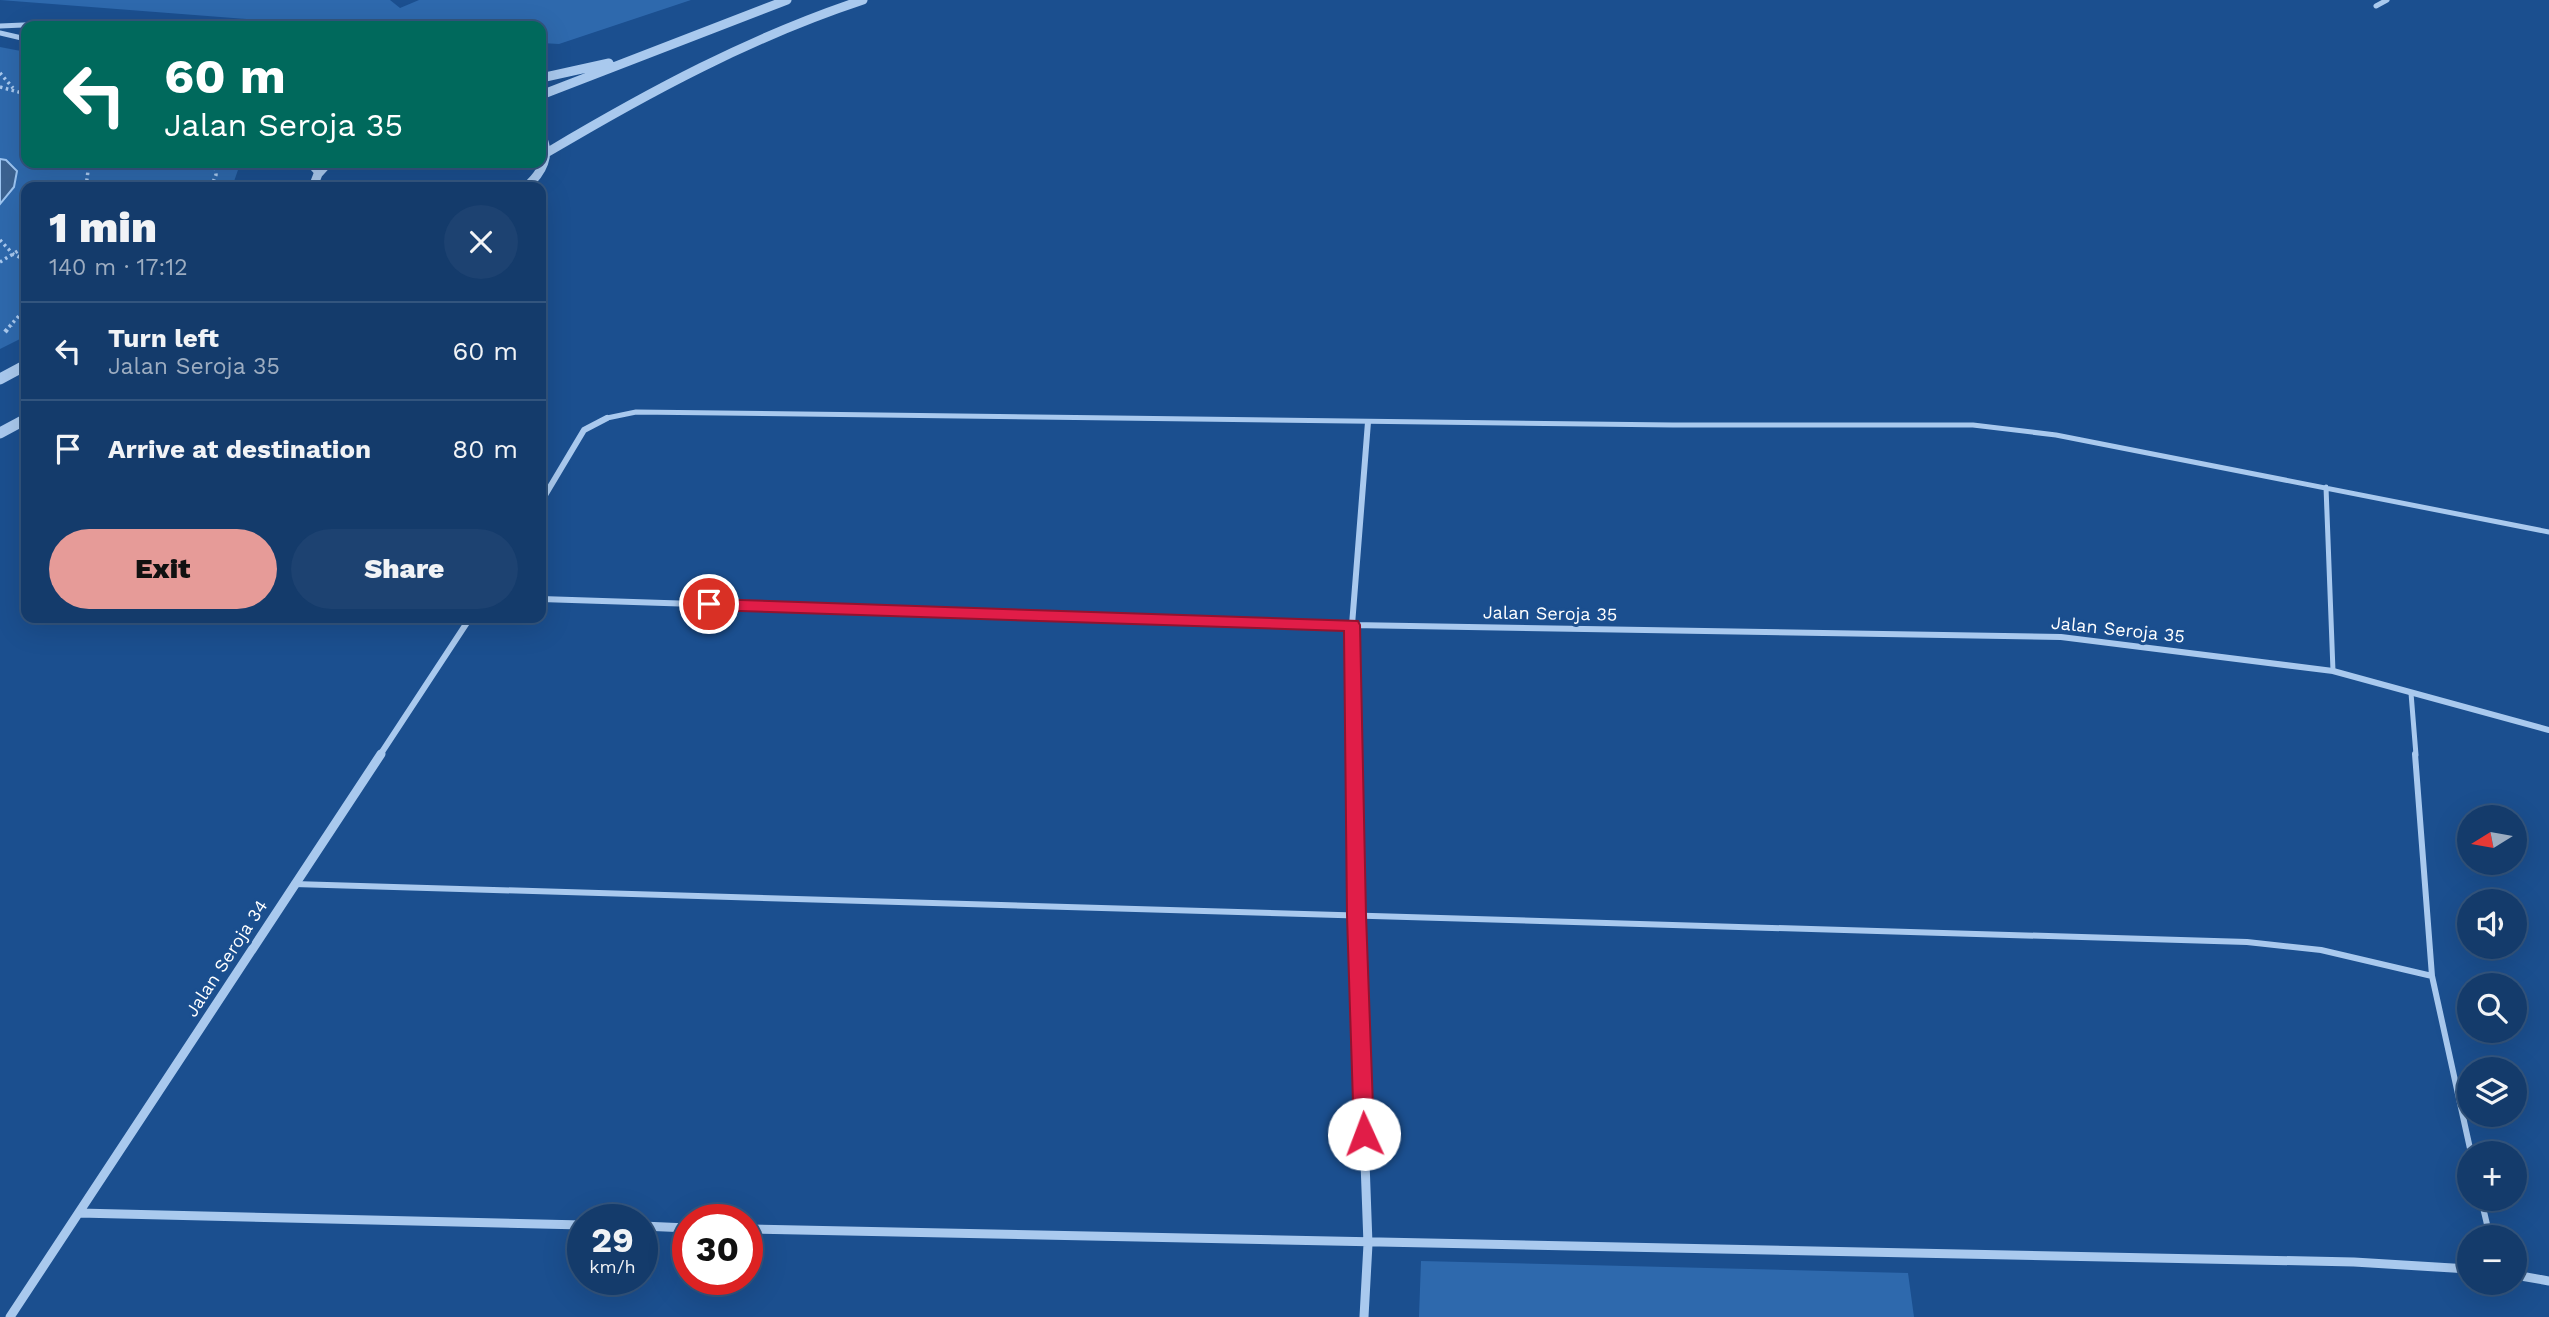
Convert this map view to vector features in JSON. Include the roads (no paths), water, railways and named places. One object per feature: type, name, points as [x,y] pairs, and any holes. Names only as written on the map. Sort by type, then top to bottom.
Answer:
[{"type":"street","points":[[546,93],[787,0]]},
{"type":"street","points":[[548,152],[674,78],[731,50],[828,11],[863,0]]},
{"type":"street","points":[[2376,6],[2386,0]]},
{"type":"street","points":[[0,26],[21,25]]},
{"type":"street","points":[[0,33],[21,38]]},
{"type":"street","points":[[546,77],[671,46]]},
{"type":"street","points":[[546,147],[546,158]]},
{"type":"street","points":[[313,168],[318,174]]},
{"type":"street","points":[[315,182],[323,168]]},
{"type":"street","points":[[530,182],[542,168]]},
{"type":"street","points":[[0,379],[21,368]]},
{"type":"street","points":[[546,494],[584,430],[607,418]]},
{"type":"street","points":[[0,433],[21,422]]},
{"type":"street","points":[[1364,1317],[1368,1244],[1356,915],[1352,625],[1368,422]]},
{"type":"street","name":"Jalan Seroja 35","points":[[546,599],[1352,625],[2061,636],[2333,671],[2549,730]]},
{"type":"street","name":"Jalan Seroja 34","points":[[10,1317],[467,623]]},
{"type":"street","points":[[79,1213],[567,1225]]},
{"type":"street","points":[[763,1229],[1368,1244],[2340,1262],[2457,1268]]},
{"type":"street","points":[[2527,1277],[2549,1281]]},
{"type":"lane","points":[[607,418],[636,412],[1368,422],[1973,425],[2056,435],[2549,532]]},
{"type":"lane","points":[[2326,487],[2333,671]]},
{"type":"lane","points":[[2411,693],[2432,976],[2468,1141]]},
{"type":"lane","points":[[293,884],[2247,942],[2320,950],[2432,976]]}]
